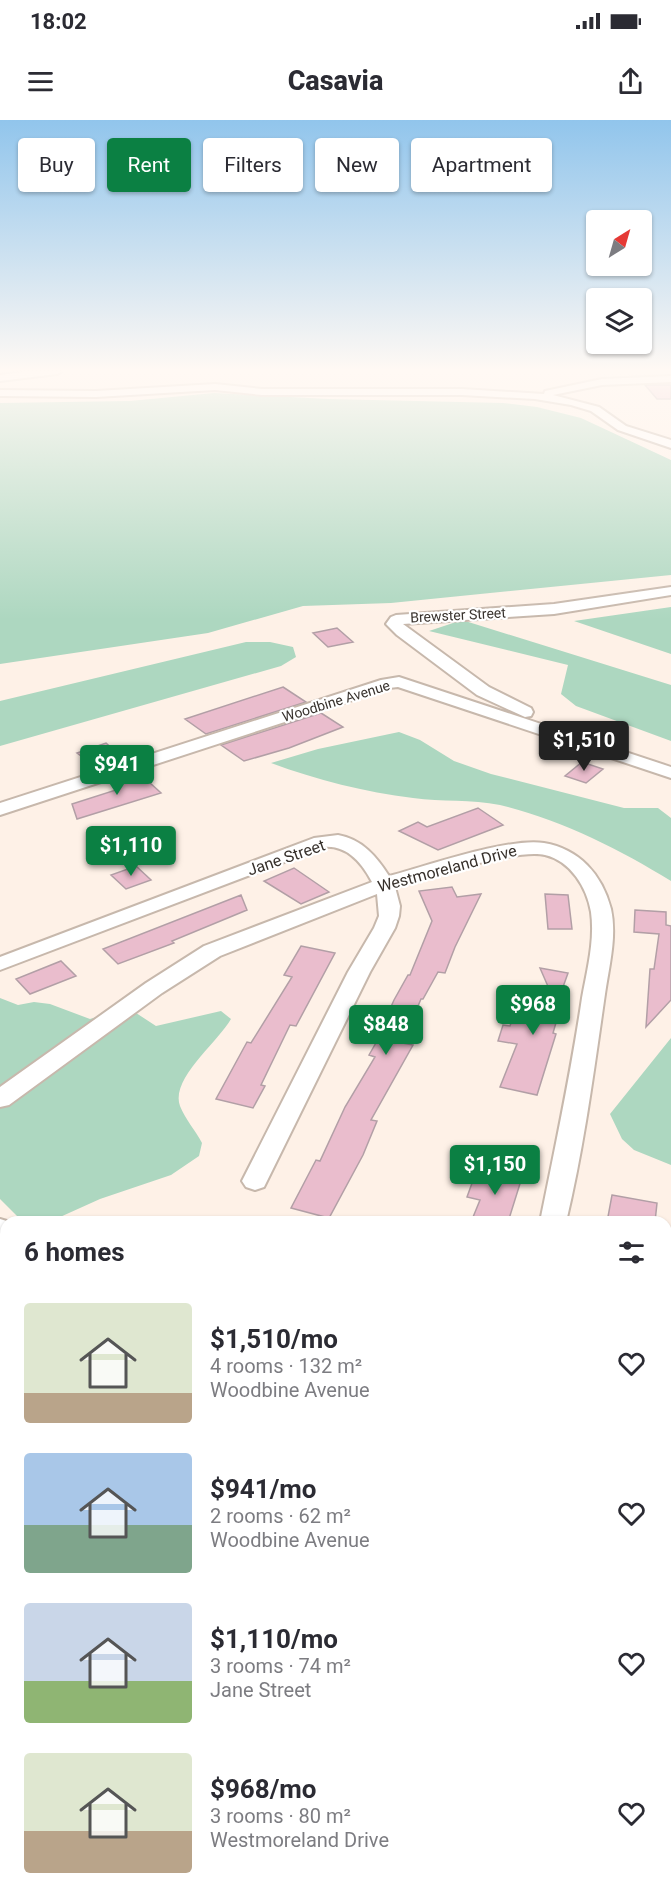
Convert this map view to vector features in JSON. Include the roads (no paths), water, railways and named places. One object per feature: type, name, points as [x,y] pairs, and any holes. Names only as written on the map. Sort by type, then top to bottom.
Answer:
[{"type":"street","name":"Brewster Street","points":[[612,753],[595,740],[510,706],[483,691],[394,624],[396,620],[407,617],[554,609],[671,591]]},
{"type":"street","name":"Woodbine Avenue","points":[[0,809],[387,683],[406,684],[671,773]]},
{"type":"street","name":"Jane Street","points":[[0,964],[321,842],[336,841],[348,844],[366,860],[384,884],[389,901],[389,918],[363,963],[255,1181]]},
{"type":"street","name":"Westmoreland Drive","points":[[0,1099],[161,983],[212,951],[384,884],[528,847],[552,850],[573,859],[588,875],[599,902],[603,937],[583,1077],[554,1216]]}]
